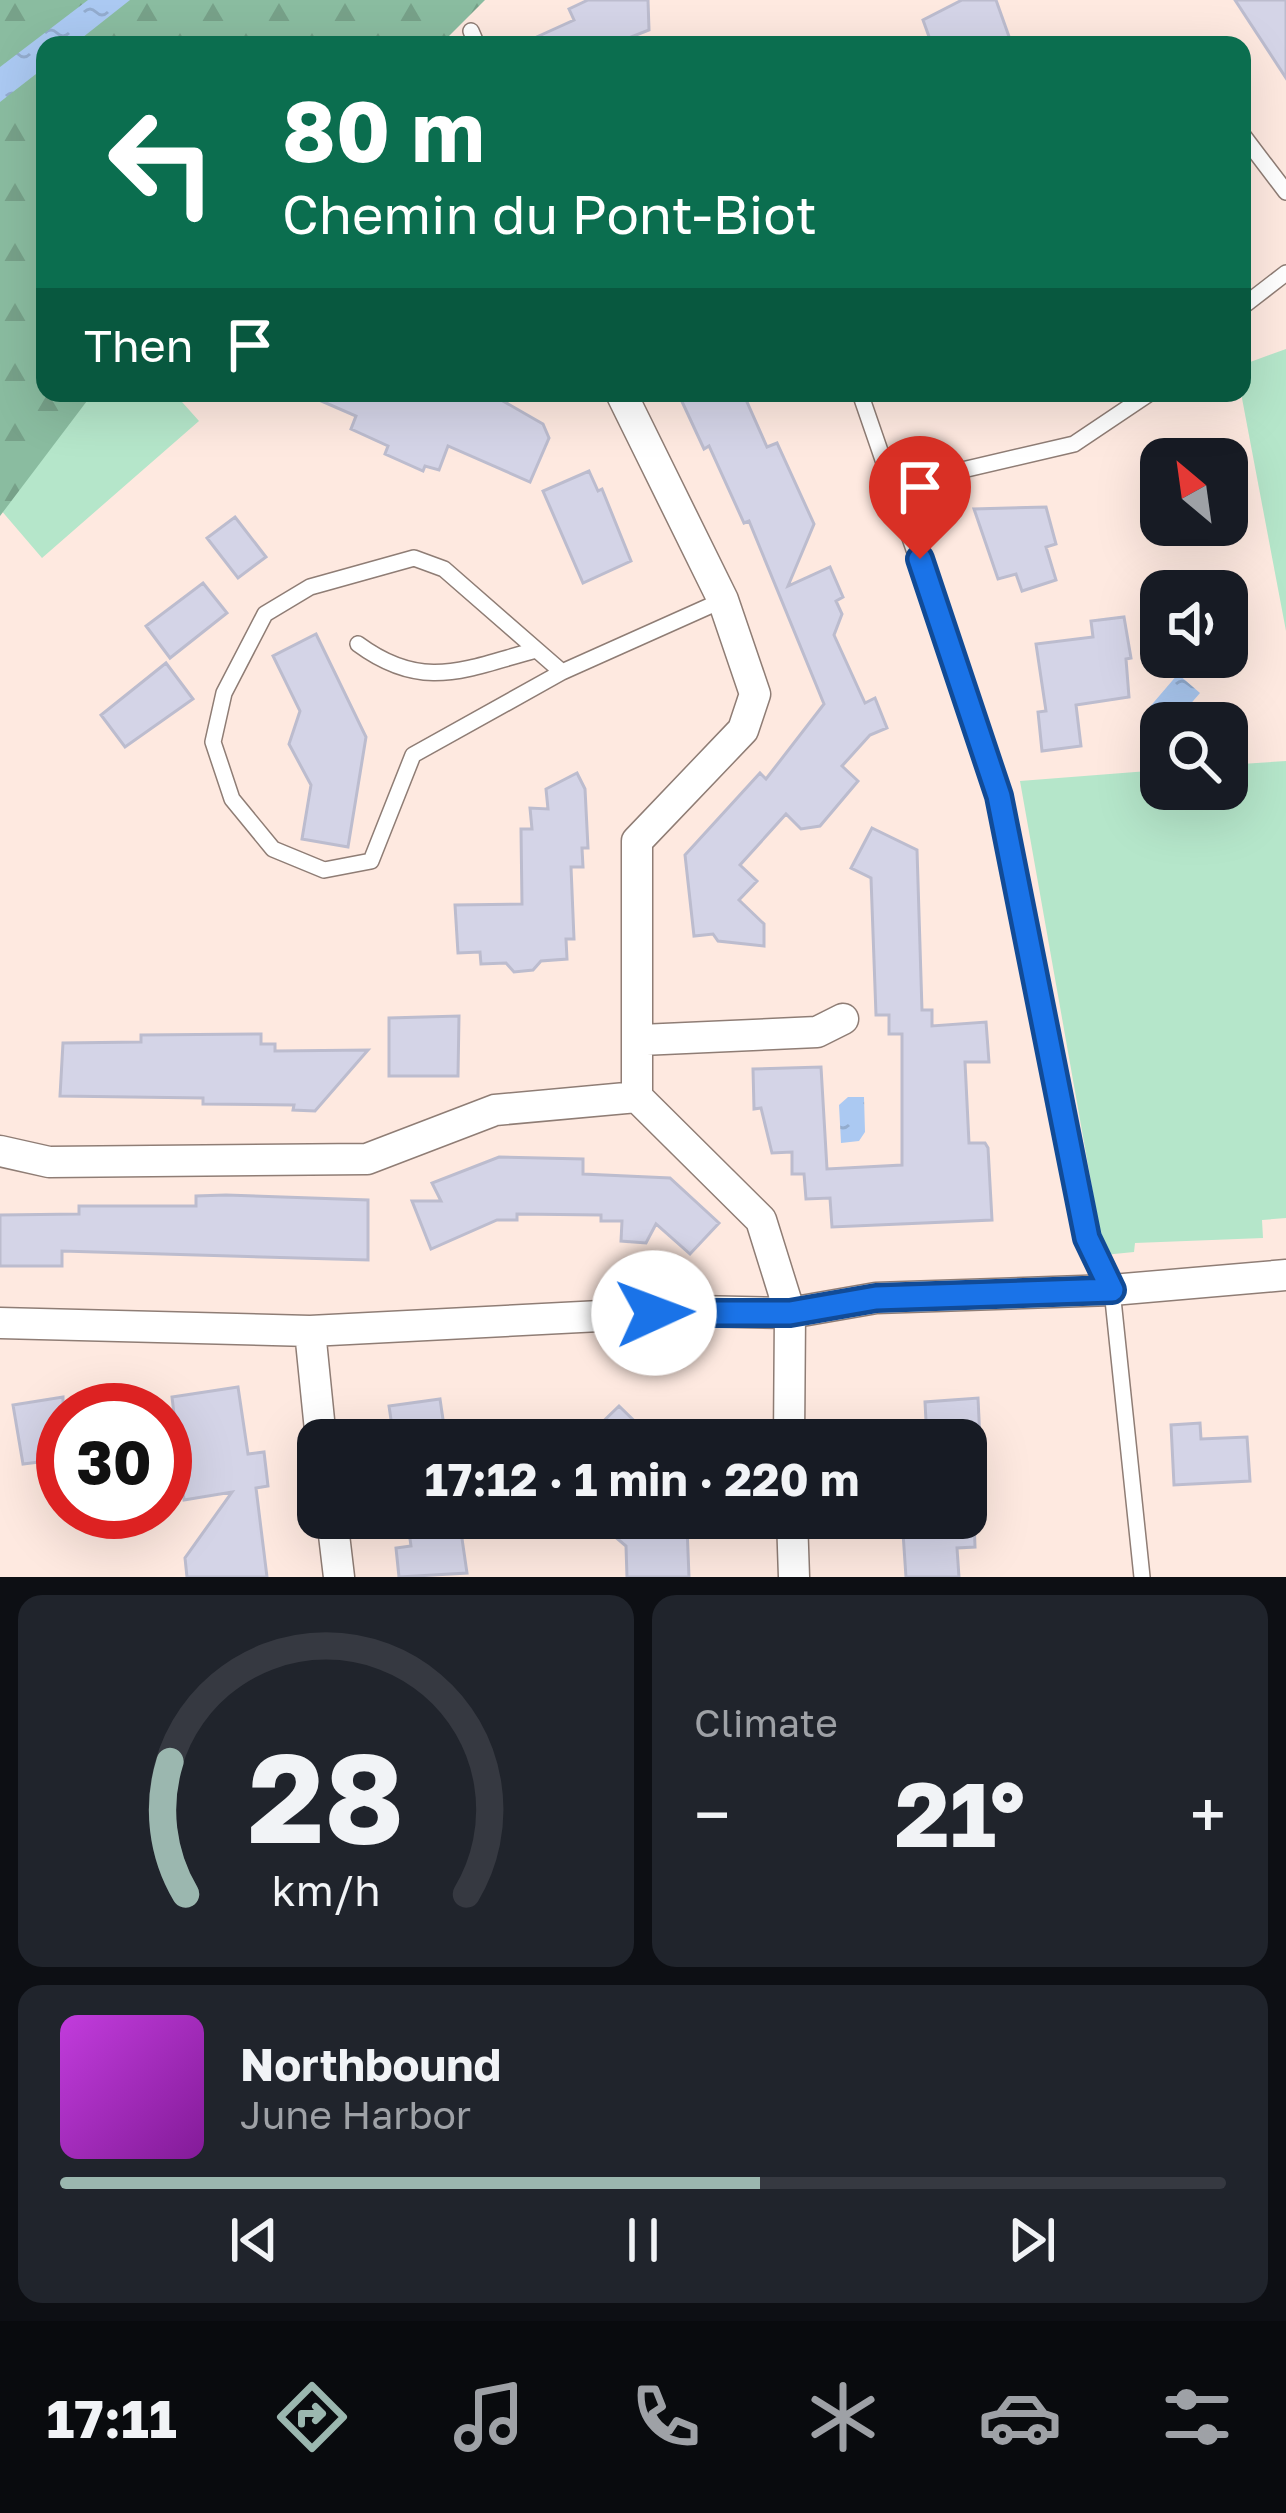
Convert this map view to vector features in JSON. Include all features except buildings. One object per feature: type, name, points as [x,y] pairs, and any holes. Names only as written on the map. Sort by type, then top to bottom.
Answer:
[{"type":"street","points":[[625,402],[723,600],[755,694],[743,730],[637,841],[641,1040],[637,1096],[761,1220],[790,1313],[789,1419]]},
{"type":"street","points":[[641,1040],[817,1032],[843,1018]]},
{"type":"street","points":[[0,1151],[49,1162],[367,1159],[495,1110],[637,1096]]},
{"type":"street","points":[[0,1323],[310,1331],[697,1311],[790,1313],[876,1298],[1112,1290],[1286,1275]]},
{"type":"street","points":[[310,1331],[319,1419]]},
{"type":"street","points":[[334,1539],[339,1577]]},
{"type":"street","points":[[793,1539],[794,1577]]},
{"type":"lane","points":[[1251,146],[1286,192]]},
{"type":"lane","points":[[1251,300],[1286,273]]},
{"type":"lane","points":[[863,402],[999,796],[1087,1238],[1112,1290],[1142,1577]]},
{"type":"lane","points":[[894,486],[1074,444],[1137,402]]},
{"type":"lane","points":[[562,672],[445,569],[414,558],[310,587],[265,614],[224,693],[213,742],[232,799],[273,849],[324,870],[371,861],[412,755],[562,672],[723,600]]},
{"type":"lane","points":[[358,644],[389,667],[445,674],[536,650]]},
{"type":"green space","points":[[0,0],[485,0],[449,36],[36,36],[36,402],[86,402],[0,516]]},
{"type":"green space","points":[[1286,349],[1286,631],[1243,402],[1251,402],[1251,362]]},
{"type":"green space","points":[[71,402],[182,402],[199,421],[42,558],[0,509],[0,464]]},
{"type":"green space","points":[[1286,761],[1286,1218],[1262,1220],[1263,1238],[1135,1243],[1134,1252],[1104,1255],[1020,781],[1140,772],[1140,810],[1248,810],[1248,764]]},
{"type":"water","points":[[88,0],[130,0],[84,36],[41,36]]},
{"type":"water","points":[[36,40],[36,74],[0,102],[0,67]]},
{"type":"water","points":[[1175,678],[1183,678],[1200,693],[1192,702],[1154,702]]},
{"type":"water","points":[[848,1097],[864,1097],[865,1132],[859,1141],[841,1143],[839,1105]]},
{"type":"route","points":[[654,1313],[790,1313],[876,1298],[1112,1290],[1087,1238],[999,796],[920,559]]}]
